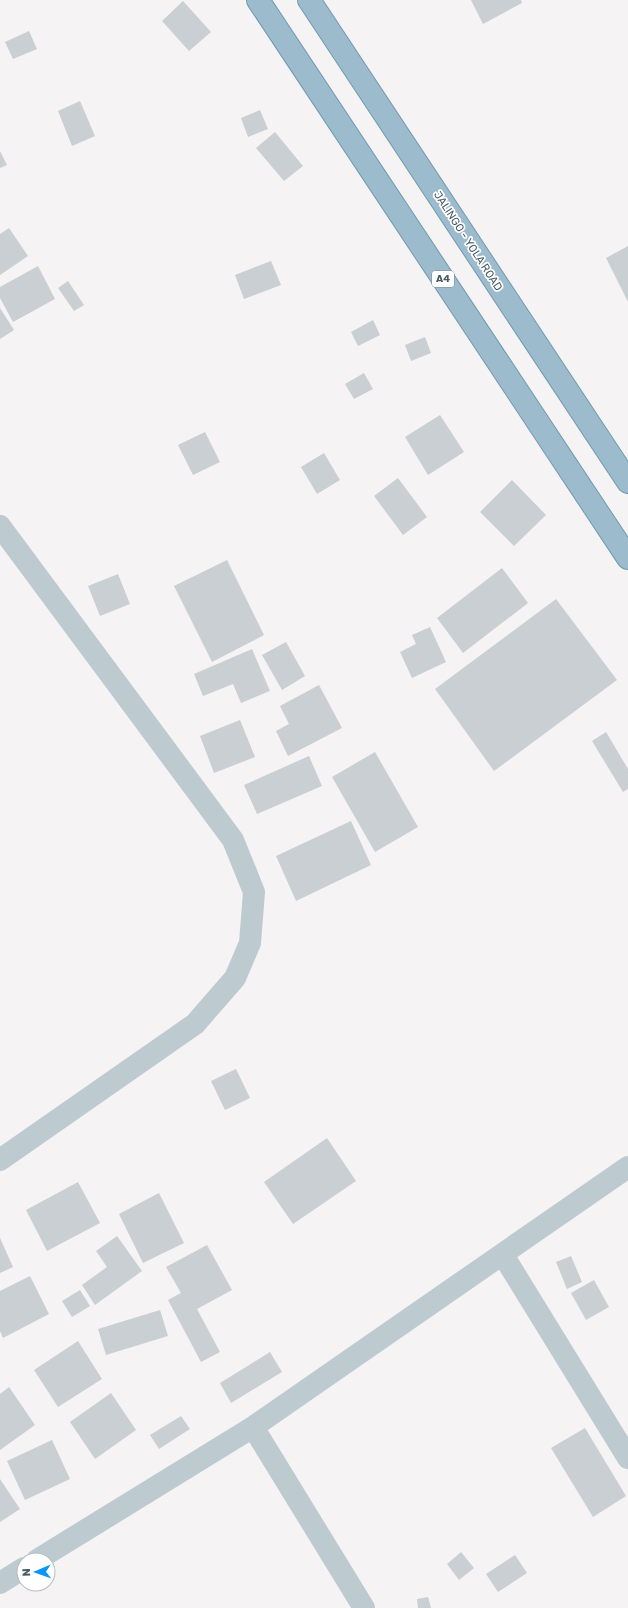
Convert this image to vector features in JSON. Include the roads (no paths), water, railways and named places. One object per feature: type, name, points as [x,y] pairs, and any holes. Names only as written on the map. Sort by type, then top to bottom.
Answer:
[{"type":"highway","name":"A4","points":[[258,0],[628,558]]},
{"type":"highway","name":"JALINGO - YOLA ROAD","points":[[309,0],[628,482]]},
{"type":"street","points":[[0,526],[233,840],[254,892],[250,943],[235,978],[195,1024],[0,1160]]},
{"type":"street","points":[[50,1552],[253,1427],[628,1167]]},
{"type":"street","points":[[503,1255],[628,1458]]},
{"type":"street","points":[[253,1427],[364,1608]]},
{"type":"street","points":[[0,1583],[16,1573]]}]
